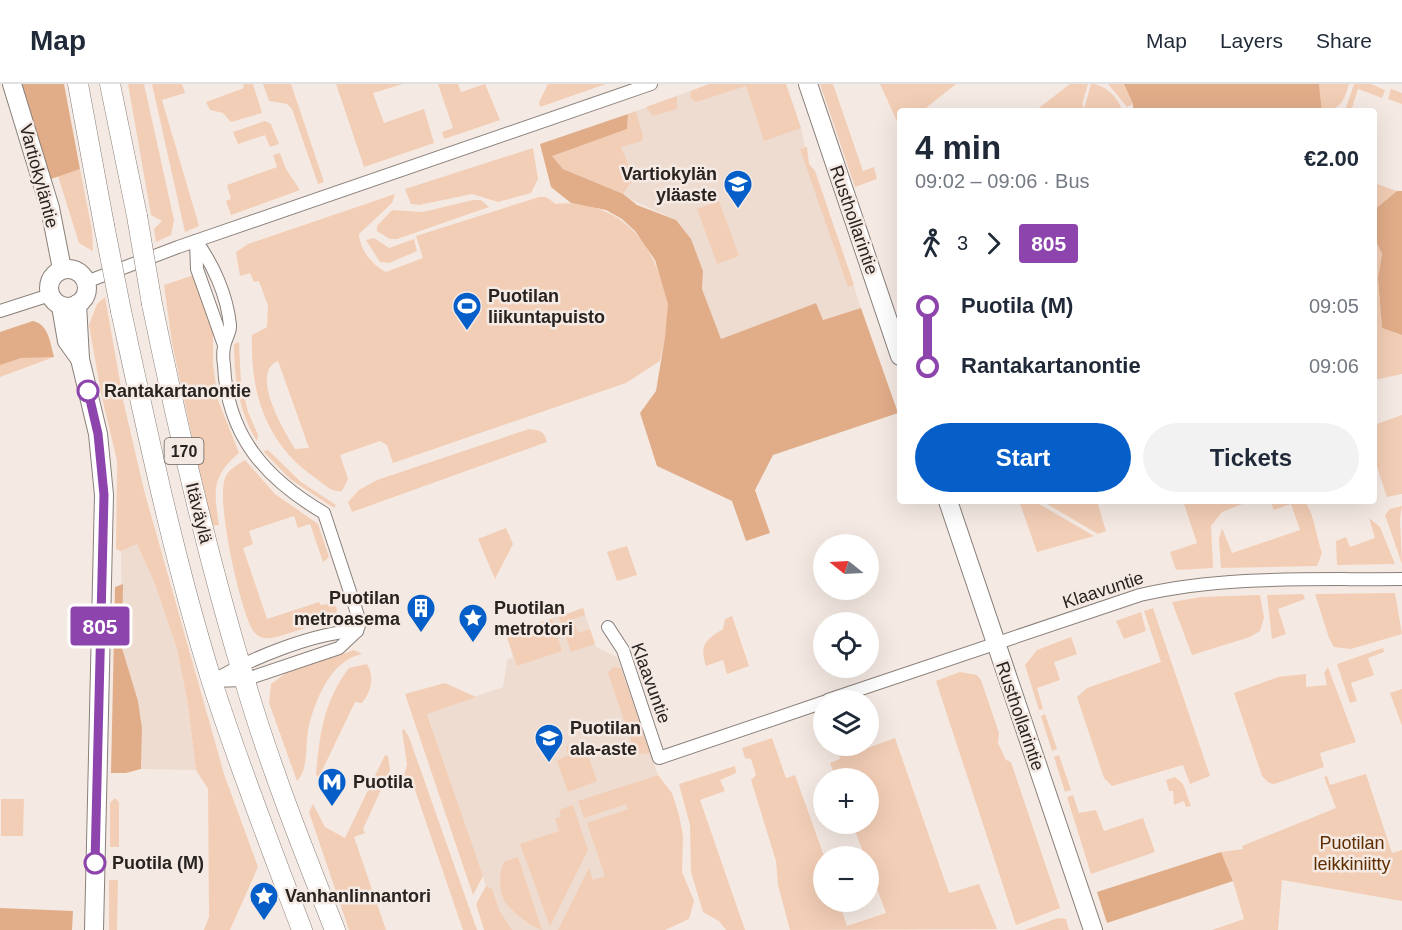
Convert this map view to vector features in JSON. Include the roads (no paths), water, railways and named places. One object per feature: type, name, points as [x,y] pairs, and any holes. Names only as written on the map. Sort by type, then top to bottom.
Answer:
[{"type":"main road","name":"Vartiokyläntie","points":[[12,84],[50,208],[62,269]]},
{"type":"main road","name":"Itäväylä","points":[[78,84],[104,225],[160,487],[212,681],[254,803],[302,930]]},
{"type":"main road","name":"Itäväylä","points":[[110,84],[152,304],[192,482],[242,672],[287,804],[335,930]]},
{"type":"main road","name":"Rusthollarintie","points":[[808,84],[897,347]]},
{"type":"main road","points":[[62,302],[85,295],[86,282],[74,269],[62,269],[52,277],[49,283],[62,302],[67,341],[80,359],[98,434],[104,495],[94,930]]},
{"type":"main road","name":"Rusthollarintie","points":[[949,504],[995,646],[1093,930]]},
{"type":"street","points":[[86,282],[196,241],[651,84]]},
{"type":"street","points":[[196,241],[196,269],[224,345],[225,384],[237,426],[256,459],[275,480],[303,502],[324,513],[358,610],[360,622],[357,631],[339,648],[212,681]]},
{"type":"street","points":[[0,311],[62,302]]},
{"type":"street","name":"Klaavuntie","points":[[860,690],[995,646],[1140,594],[1183,585],[1220,581],[1402,579]]},
{"type":"street","name":"Klaavuntie","points":[[608,627],[623,650],[659,758],[813,705]]},
{"type":"place","name":"Vartiokylän yläaste","points":[[738,210]]},
{"type":"place","name":"Puotilan liikuntapuisto","points":[[467,332]]},
{"type":"place","name":"Rantakartanontie","points":[[88,391]]},
{"type":"place","name":"Puotilan metroasema","points":[[421,634]]},
{"type":"place","name":"Puotilan metrotori","points":[[473,644]]},
{"type":"place","name":"Puotilan ala-aste","points":[[549,764]]},
{"type":"place","name":"Puotila","points":[[332,808]]},
{"type":"place","name":"Puotila (M)","points":[[95,863]]},
{"type":"place","name":"Vanhanlinnantori","points":[[264,922]]},
{"type":"park label","name":"Puotilan leikkiniitty","points":[[1352,853]]}]
